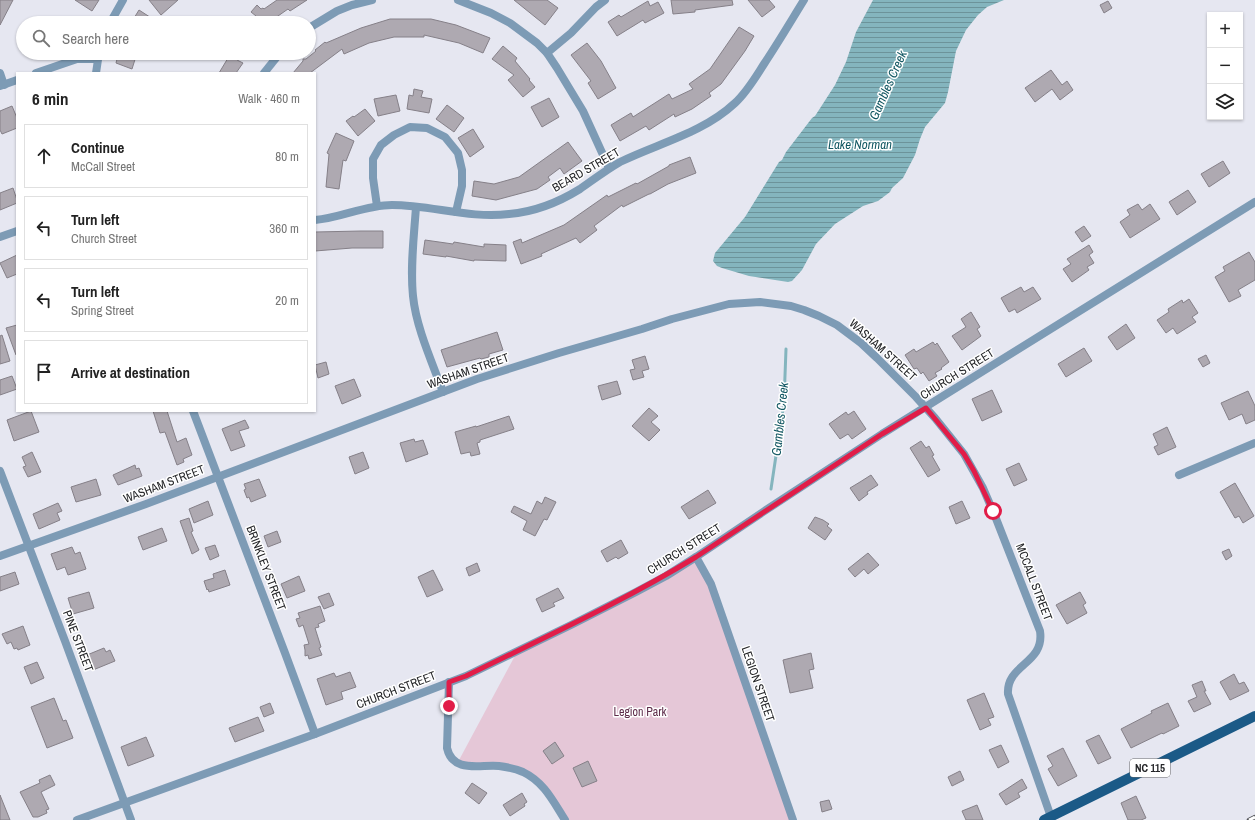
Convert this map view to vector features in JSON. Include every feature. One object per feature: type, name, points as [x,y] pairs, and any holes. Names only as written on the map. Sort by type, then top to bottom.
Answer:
[{"type":"main road","name":"NC 115","points":[[1048,818],[1255,716]]},
{"type":"street","points":[[114,16],[123,0]]},
{"type":"street","points":[[316,24],[337,11],[352,5],[372,0]]},
{"type":"street","points":[[458,0],[491,13],[510,23],[537,43],[547,53],[558,68],[583,112],[609,168]]},
{"type":"street","points":[[547,53],[605,0]]},
{"type":"street","name":"BEARD STREET","points":[[316,220],[327,219],[372,206],[392,205],[484,215],[509,215],[533,210],[558,201],[579,189],[609,168],[690,133],[736,103],[748,88],[804,0]]},
{"type":"street","points":[[39,72],[74,60]]},
{"type":"street","points":[[96,72],[98,60]]},
{"type":"street","points":[[265,72],[274,60]]},
{"type":"street","points":[[0,73],[2,85],[16,80]]},
{"type":"street","points":[[377,206],[373,178],[373,159],[381,145],[394,135],[410,127],[427,128],[445,137],[458,153],[462,170],[462,186],[456,212]]},
{"type":"street","name":"CHURCH STREET","points":[[77,820],[315,734],[466,676],[572,625],[666,576],[882,434],[1255,202]]},
{"type":"street","points":[[416,207],[412,277],[413,297],[420,328],[443,392]]},
{"type":"street","points":[[0,237],[16,231]]},
{"type":"street","name":"WASHAM STREET","points":[[0,556],[477,379],[552,355],[642,329],[672,318],[729,304],[760,302],[791,306],[819,316],[837,325],[861,343],[926,408]]},
{"type":"street","name":"MCCALL STREET","points":[[926,408],[964,454],[974,471],[995,516],[1040,631],[1040,641],[1037,652],[1011,678],[1007,689],[1048,818]]},
{"type":"street","name":"BRINKLEY STREET","points":[[193,412],[315,734]]},
{"type":"street","points":[[1179,475],[1255,443]]},
{"type":"street","name":"PINE STREET","points":[[0,471],[131,820]]},
{"type":"street","name":"LEGION STREET","points":[[696,557],[711,584],[793,820]]},
{"type":"street","points":[[449,682],[447,748],[451,758],[465,766],[498,766],[512,768],[523,772],[541,784],[565,820]]},
{"type":"green space","name":"Legion Park","points":[[696,558],[701,566],[793,820],[566,820],[548,792],[523,771],[458,762],[517,652]]},
{"type":"water","name":"Lake Norman","points":[[873,0],[1004,0],[987,7],[978,15],[966,30],[956,51],[945,103],[925,127],[915,155],[903,178],[892,188],[890,192],[878,201],[863,206],[835,224],[816,244],[802,270],[792,281],[788,282],[749,276],[717,266],[713,261],[715,253],[745,217],[779,162],[815,116],[835,85],[846,62],[856,32]]},
{"type":"building","points":[[0,0],[13,0],[0,25]]},
{"type":"building","points":[[75,0],[99,0],[92,11]]},
{"type":"building","points":[[149,0],[178,0],[161,15]]},
{"type":"building","points":[[277,0],[307,0],[290,11],[288,9],[278,16],[256,16],[251,12],[257,5],[261,9],[264,9]]},
{"type":"building","points":[[514,0],[547,0],[558,8],[545,25]]},
{"type":"building","points":[[671,0],[732,0],[733,5],[695,10],[695,12],[673,14]]},
{"type":"building","points":[[748,0],[769,0],[775,7],[762,17]]},
{"type":"building","points":[[648,1],[650,6],[658,2],[664,13],[645,23],[643,20],[617,36],[608,22],[619,15],[621,17]]},
{"type":"building","points":[[1108,1],[1112,8],[1104,13],[1100,5]]},
{"type":"building","points":[[139,10],[148,16],[135,16]]},
{"type":"building","points":[[390,19],[431,19],[456,25],[490,38],[483,53],[459,43],[424,35],[424,37],[394,37],[369,43],[344,54],[342,49],[311,72],[294,72],[303,60],[316,60],[316,49],[325,42],[326,43],[361,28]]},
{"type":"building","points":[[739,27],[754,36],[721,84],[709,93],[711,96],[692,109],[675,117],[674,114],[649,130],[646,126],[620,141],[611,125],[631,113],[633,117],[669,94],[672,99],[693,89],[689,84],[710,69]]},
{"type":"building","points":[[587,43],[601,61],[616,88],[598,99],[588,83],[591,81],[571,55]]},
{"type":"building","points":[[503,46],[517,58],[515,61],[535,87],[523,97],[508,80],[514,75],[492,59]]},
{"type":"building","points":[[117,60],[135,60],[132,69],[116,63]]},
{"type":"building","points":[[227,60],[237,60],[243,63],[237,72],[220,72]]},
{"type":"building","points":[[1051,70],[1062,85],[1067,81],[1073,90],[1060,100],[1052,89],[1035,102],[1025,88]]},
{"type":"building","points":[[414,89],[423,91],[421,97],[432,99],[429,113],[407,109],[409,95],[413,96]]},
{"type":"building","points":[[396,95],[400,111],[378,116],[374,99]]},
{"type":"building","points":[[549,98],[559,117],[542,127],[531,107]]},
{"type":"building","points":[[447,105],[464,118],[454,132],[436,119]]},
{"type":"building","points":[[12,106],[16,116],[16,128],[2,134],[0,130],[0,111]]},
{"type":"building","points":[[365,109],[375,121],[358,136],[346,121]]},
{"type":"building","points":[[473,129],[484,147],[470,157],[458,138]]},
{"type":"building","points":[[336,133],[354,141],[346,161],[343,160],[339,189],[326,187],[329,154],[327,153]]},
{"type":"building","points":[[568,142],[582,161],[564,174],[560,168],[548,177],[550,180],[537,189],[496,200],[472,196],[474,181],[494,184],[519,177]]},
{"type":"building","points":[[690,157],[696,173],[668,184],[623,207],[622,205],[594,226],[597,230],[580,243],[576,238],[541,254],[542,256],[521,264],[513,242],[521,239],[522,243],[564,225],[607,195],[608,197],[636,183],[637,184],[669,165]]},
{"type":"building","points":[[1223,161],[1230,173],[1209,187],[1201,174]]},
{"type":"building","points":[[13,188],[16,197],[16,203],[0,210],[0,193]]},
{"type":"building","points":[[1188,190],[1196,202],[1177,215],[1169,202]]},
{"type":"building","points":[[1138,204],[1142,210],[1150,204],[1160,219],[1130,238],[1120,222],[1130,215],[1127,210]]},
{"type":"building","points":[[1084,226],[1091,236],[1082,242],[1075,232]]},
{"type":"building","points":[[383,231],[383,248],[352,248],[316,251],[316,232]]},
{"type":"building","points":[[425,240],[453,244],[454,242],[484,247],[484,244],[506,245],[506,261],[474,261],[423,254]]},
{"type":"building","points":[[1089,245],[1093,252],[1089,255],[1094,263],[1087,267],[1089,270],[1072,282],[1063,269],[1071,264],[1067,259]]},
{"type":"building","points":[[1249,252],[1255,262],[1255,280],[1238,290],[1241,296],[1229,302],[1215,277],[1225,271],[1223,267]]},
{"type":"building","points":[[16,255],[16,274],[7,278],[0,263]]},
{"type":"building","points":[[1021,287],[1024,292],[1033,287],[1041,299],[1017,313],[1015,309],[1009,312],[1001,298]]},
{"type":"building","points":[[1189,299],[1198,313],[1192,317],[1196,322],[1177,334],[1173,328],[1166,333],[1157,320],[1169,312],[1168,309],[1182,300],[1183,303]]},
{"type":"building","points":[[971,312],[980,327],[977,329],[981,336],[962,350],[952,336],[966,327],[961,319]]},
{"type":"building","points":[[1126,324],[1135,338],[1117,350],[1108,337]]},
{"type":"building","points":[[16,325],[16,355],[6,328]]},
{"type":"building","points":[[497,332],[503,350],[489,354],[489,357],[447,367],[441,350]]},
{"type":"building","points":[[2,335],[10,361],[0,364],[0,336]]},
{"type":"building","points":[[933,342],[935,345],[937,343],[949,362],[935,373],[937,376],[929,381],[923,372],[921,374],[917,368],[914,369],[905,355],[914,349],[916,352]]},
{"type":"building","points":[[1084,348],[1092,361],[1066,377],[1058,364]]},
{"type":"building","points":[[1206,355],[1210,363],[1203,367],[1198,359]]},
{"type":"building","points":[[645,356],[649,369],[642,371],[644,377],[633,380],[630,370],[635,369],[632,360]]},
{"type":"building","points":[[326,362],[329,374],[318,378],[316,365]]},
{"type":"building","points":[[12,376],[16,389],[0,395],[0,380]]},
{"type":"building","points":[[354,379],[361,396],[342,404],[335,386]]},
{"type":"building","points":[[617,381],[621,394],[602,400],[598,386]]},
{"type":"building","points":[[992,390],[1002,412],[982,421],[972,399]]},
{"type":"building","points":[[1248,391],[1255,406],[1255,420],[1246,424],[1242,414],[1229,420],[1221,403]]},
{"type":"building","points":[[649,408],[658,416],[651,422],[660,430],[649,441],[632,426]]},
{"type":"building","points":[[854,411],[866,429],[852,439],[848,434],[840,439],[829,424],[846,412],[848,415]]},
{"type":"building","points":[[31,412],[39,432],[14,441],[7,420]]},
{"type":"building","points":[[153,412],[167,412],[177,442],[186,438],[192,455],[183,459],[184,462],[177,465],[165,432],[160,433]]},
{"type":"building","points":[[509,416],[514,429],[480,440],[480,442],[477,443],[480,454],[471,456],[470,452],[461,454],[455,432]]},
{"type":"building","points":[[245,420],[249,428],[239,431],[245,446],[231,451],[222,429]]},
{"type":"building","points":[[1167,427],[1176,447],[1158,455],[1154,447],[1158,445],[1153,434]]},
{"type":"building","points":[[414,439],[415,442],[423,440],[428,454],[406,462],[400,443]]},
{"type":"building","points":[[921,441],[926,448],[929,446],[934,455],[932,456],[940,470],[928,477],[910,448]]},
{"type":"building","points":[[32,452],[41,472],[28,477],[23,467],[26,466],[22,457]]},
{"type":"building","points":[[363,452],[369,468],[355,474],[349,457]]},
{"type":"building","points":[[1019,463],[1027,480],[1014,486],[1006,469]]},
{"type":"building","points":[[135,465],[136,469],[139,468],[142,476],[118,485],[113,475]]},
{"type":"building","points":[[871,475],[878,485],[867,492],[868,494],[859,501],[850,488]]},
{"type":"building","points":[[96,479],[101,495],[76,502],[71,487]]},
{"type":"building","points":[[259,479],[266,496],[251,502],[249,497],[247,498],[244,490],[246,489],[244,484]]},
{"type":"building","points":[[1235,483],[1254,516],[1243,523],[1239,516],[1235,518],[1220,492]]},
{"type":"building","points":[[708,490],[716,503],[689,519],[681,507]]},
{"type":"building","points":[[545,497],[556,502],[547,520],[544,519],[535,536],[523,530],[527,521],[511,512],[514,506],[531,514],[537,501],[542,504]]},
{"type":"building","points":[[208,501],[213,515],[194,523],[189,509]]},
{"type":"building","points":[[962,501],[970,518],[956,524],[949,507]]},
{"type":"building","points":[[58,503],[62,511],[57,513],[60,520],[39,529],[33,514]]},
{"type":"building","points":[[815,517],[829,524],[827,526],[832,530],[825,540],[808,528]]},
{"type":"building","points":[[189,518],[193,531],[191,532],[199,550],[192,554],[180,521]]},
{"type":"building","points":[[162,528],[167,541],[143,550],[138,537]]},
{"type":"building","points":[[277,531],[281,542],[268,547],[264,536]]},
{"type":"building","points":[[621,540],[628,553],[618,559],[616,557],[607,562],[601,551]]},
{"type":"building","points":[[215,545],[219,556],[210,560],[205,548]]},
{"type":"building","points":[[72,547],[75,554],[80,552],[86,569],[68,575],[65,567],[57,570],[51,554]]},
{"type":"building","points":[[1229,549],[1232,556],[1226,560],[1222,552]]},
{"type":"building","points":[[868,553],[879,565],[868,574],[864,569],[855,577],[848,569]]},
{"type":"building","points":[[477,563],[480,571],[469,576],[466,568]]},
{"type":"building","points":[[225,570],[230,585],[209,592],[204,581],[214,578],[213,574]]},
{"type":"building","points":[[433,570],[443,590],[427,597],[418,577]]},
{"type":"building","points":[[15,572],[19,584],[0,591],[0,577]]},
{"type":"building","points":[[299,576],[305,591],[287,598],[281,584]]},
{"type":"building","points":[[558,588],[564,598],[553,603],[555,606],[542,612],[536,599]]},
{"type":"building","points":[[89,592],[94,608],[73,614],[68,598]]},
{"type":"building","points":[[1080,592],[1086,603],[1083,605],[1087,613],[1067,624],[1056,605]]},
{"type":"building","points":[[329,593],[334,605],[324,609],[318,597]]},
{"type":"building","points":[[320,606],[325,621],[318,624],[319,627],[315,628],[322,655],[309,659],[308,655],[305,656],[304,645],[309,644],[303,625],[299,627],[296,619],[300,618],[298,613]]},
{"type":"building","points":[[23,626],[30,645],[18,650],[17,648],[14,649],[11,642],[7,644],[2,634]]},
{"type":"building","points":[[104,648],[106,652],[110,650],[115,661],[93,670],[87,655]]},
{"type":"building","points":[[811,653],[814,669],[809,670],[813,688],[790,693],[783,660]]},
{"type":"building","points":[[37,662],[44,678],[31,684],[24,667]]},
{"type":"building","points":[[350,672],[356,687],[341,692],[343,699],[326,705],[317,679],[334,673],[336,677]]},
{"type":"building","points":[[1234,674],[1239,684],[1244,682],[1249,691],[1230,700],[1220,682]]},
{"type":"building","points":[[1202,681],[1206,691],[1204,691],[1211,704],[1194,712],[1188,701],[1197,697],[1192,685]]},
{"type":"building","points":[[984,693],[994,717],[988,719],[991,725],[980,730],[967,700]]},
{"type":"building","points":[[54,698],[63,721],[66,720],[73,738],[47,748],[31,707]]},
{"type":"building","points":[[270,703],[274,713],[264,717],[260,707]]},
{"type":"building","points":[[1168,703],[1179,726],[1131,748],[1121,729],[1152,713],[1151,711]]},
{"type":"building","points":[[258,717],[264,731],[235,742],[229,728]]},
{"type":"building","points":[[1099,735],[1111,758],[1098,764],[1086,741]]},
{"type":"building","points":[[146,737],[154,756],[128,766],[121,747]]},
{"type":"building","points":[[555,742],[564,756],[552,764],[543,751]]},
{"type":"building","points":[[1001,745],[1009,762],[998,768],[989,750]]},
{"type":"building","points":[[1063,748],[1077,776],[1058,786],[1048,769],[1053,766],[1047,756]]},
{"type":"building","points":[[588,761],[597,781],[582,787],[573,768]]},
{"type":"building","points":[[960,771],[964,780],[952,786],[948,777]]},
{"type":"building","points":[[50,775],[55,785],[41,792],[49,809],[46,810],[47,813],[38,817],[33,817],[20,792],[40,783],[39,780]]},
{"type":"building","points":[[1022,779],[1027,788],[1018,793],[1020,797],[1006,805],[999,794]]},
{"type":"building","points":[[472,783],[487,793],[479,804],[465,793]]},
{"type":"building","points":[[522,793],[527,802],[524,804],[525,806],[510,816],[503,805]]},
{"type":"building","points":[[0,795],[10,820],[0,820]]},
{"type":"building","points":[[1136,796],[1146,818],[1141,820],[1128,820],[1121,803]]},
{"type":"building","points":[[829,800],[832,809],[822,812],[820,802]]},
{"type":"building","points":[[977,805],[983,820],[966,820],[962,811]]},
{"type":"waterway","name":"Gambles Creek","points":[[771,489],[784,402],[786,349]]},
{"type":"railway","points":[[1249,820],[1255,817]]},
{"type":"route","points":[[449,706],[449,682],[466,676],[572,625],[666,576],[882,434],[926,408],[964,454],[983,488],[993,511]]}]
